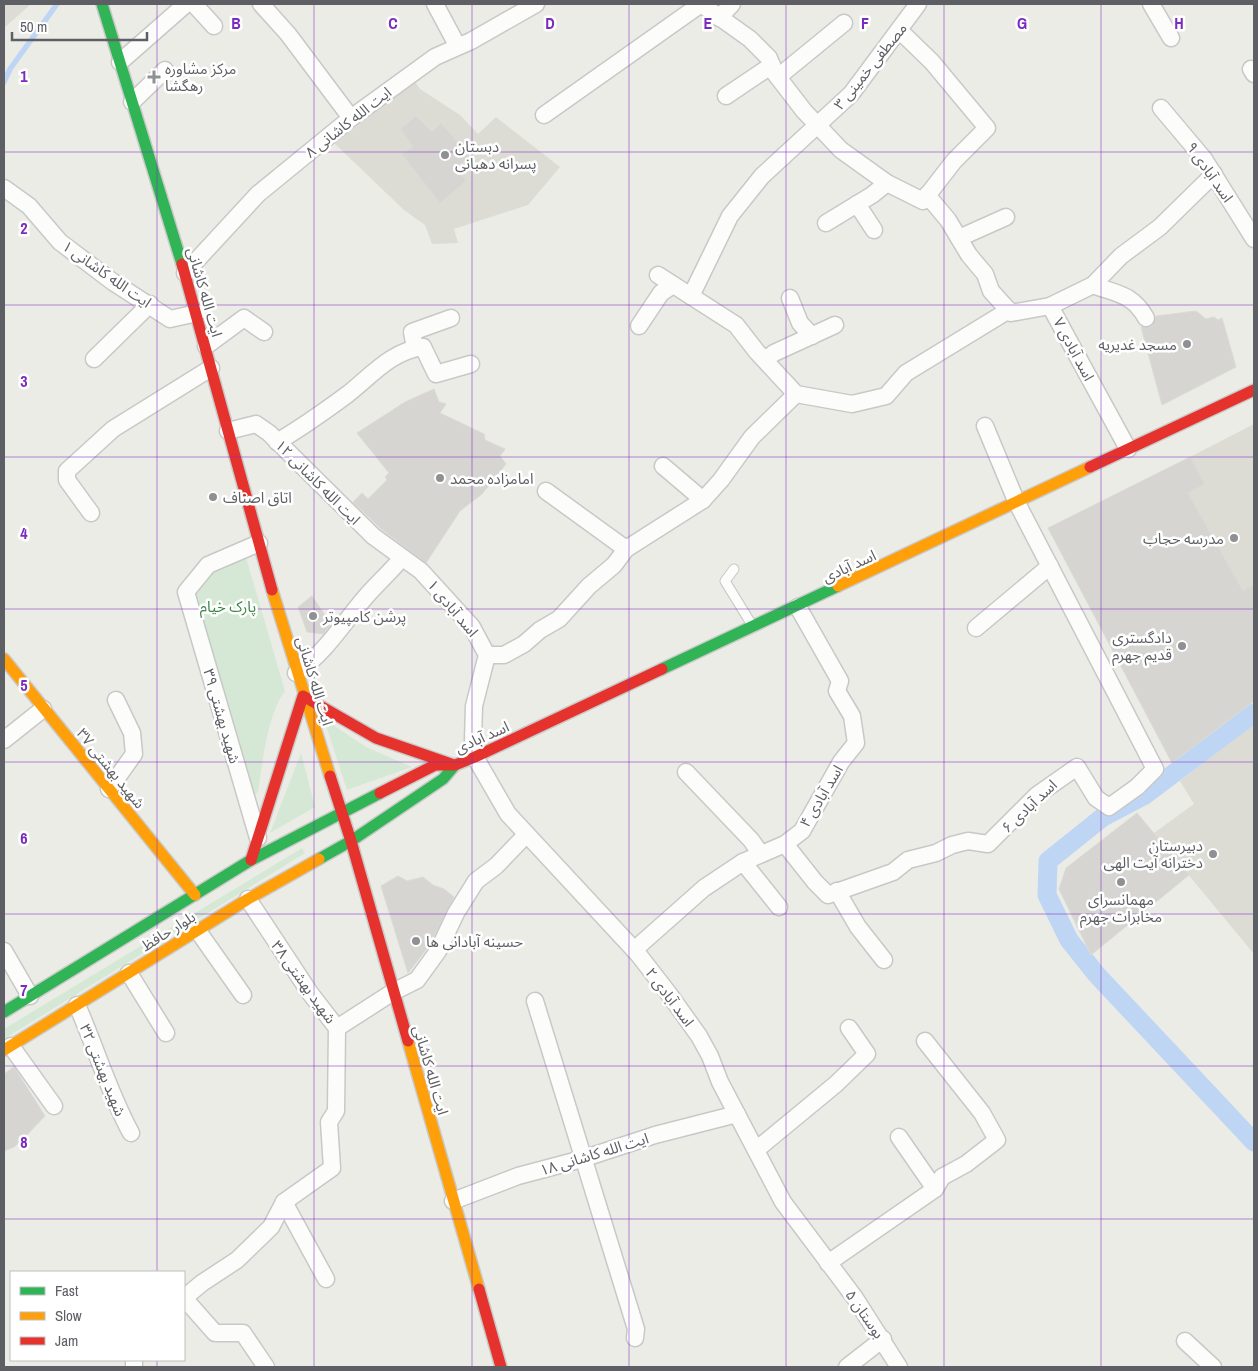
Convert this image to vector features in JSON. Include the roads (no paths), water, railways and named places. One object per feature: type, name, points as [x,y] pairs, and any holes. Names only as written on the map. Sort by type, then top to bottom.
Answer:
[{"type":"main road","name":"ایت الله کاشانی","points":[[102,4],[197,313],[296,674],[350,841],[501,1367]]},
{"type":"main road","name":"اسد آبادی","points":[[340,812],[435,765],[455,765],[475,757],[798,607],[1128,450],[1252,396]]},
{"type":"main road","name":"شهید بهشتی ۳۷","points":[[4,659],[195,895]]},
{"type":"main road","points":[[251,860],[293,719],[303,696],[376,738],[455,765]]},
{"type":"main road","name":"اسد آبادی","points":[[350,841],[443,780],[455,765]]},
{"type":"main road","name":"بلوار حافظ","points":[[4,1012],[251,860],[340,812]]},
{"type":"main road","name":"بلوار حافظ","points":[[7,1048],[248,900],[350,841]]},
{"type":"street","points":[[120,62],[186,4]]},
{"type":"street","points":[[194,4],[214,26]]},
{"type":"street","points":[[260,4],[288,34],[352,118]]},
{"type":"street","points":[[435,4],[457,45]]},
{"type":"street","name":"ایت الله کاشانی ۸","points":[[185,273],[258,194],[352,118],[435,57],[471,40],[536,4]]},
{"type":"street","points":[[544,115],[701,4],[750,38],[769,58],[775,71],[804,112],[841,150],[887,182],[923,201],[954,161],[987,128],[932,62],[899,30]]},
{"type":"street","points":[[719,18],[732,4]]},
{"type":"street","name":"مصطفی خمینی ۳","points":[[692,296],[730,216],[762,176],[819,126],[851,94],[918,4]]},
{"type":"street","points":[[1151,4],[1171,38]]},
{"type":"street","points":[[726,96],[775,71],[844,23]]},
{"type":"street","points":[[132,102],[166,70]]},
{"type":"street","name":"اسد آبادی ۹","points":[[1161,108],[1214,174],[1254,239]]},
{"type":"street","points":[[1050,306],[1093,285],[1121,256],[1160,226],[1214,174]]},
{"type":"street","points":[[826,223],[857,204],[887,182]]},
{"type":"street","name":"ایت الله کاشانی ۱","points":[[4,188],[29,206],[60,242],[113,282],[150,304],[170,319],[197,313]]},
{"type":"street","points":[[658,276],[736,324],[796,394],[852,404],[886,396],[906,373],[1009,310],[991,291],[985,274],[948,220],[927,196]]},
{"type":"street","points":[[857,204],[874,230]]},
{"type":"street","points":[[959,238],[1006,217]]},
{"type":"street","points":[[639,326],[661,293],[672,285]]},
{"type":"street","points":[[1093,285],[1127,296],[1140,306],[1146,318]]},
{"type":"street","points":[[790,298],[800,323],[812,336]]},
{"type":"street","points":[[94,359],[150,304]]},
{"type":"street","name":"اسد آبادی ۷","points":[[1009,310],[1011,313],[1050,306],[1128,450]]},
{"type":"street","points":[[206,346],[244,318],[264,332]]},
{"type":"street","points":[[415,348],[412,332],[451,318]]},
{"type":"street","points":[[765,360],[774,353],[835,325]]},
{"type":"street","points":[[276,442],[329,408],[388,360],[415,348],[423,347],[436,374],[471,364]]},
{"type":"street","points":[[91,514],[67,480],[67,471],[113,429],[211,368]]},
{"type":"street","points":[[475,757],[473,740],[474,706],[487,655],[504,655],[524,644],[540,630],[560,619],[590,586],[614,565],[626,549],[703,500],[741,455],[752,437],[796,394]]},
{"type":"street","name":"ایت الله کاشانی ۱۲","points":[[228,431],[256,424],[269,433],[373,536],[401,559]]},
{"type":"street","name":"اسد آبادی ۶","points":[[837,891],[893,872],[908,860],[936,853],[952,845],[968,841],[988,844],[1037,795],[1077,767],[1096,798],[1109,806],[1137,787],[1155,769],[1017,503],[985,426]]},
{"type":"street","points":[[663,466],[703,500]]},
{"type":"street","points":[[546,491],[626,549]]},
{"type":"street","name":"شهید بهشتی ۳۹","points":[[258,840],[186,592],[208,565],[259,543]]},
{"type":"street","points":[[296,674],[311,663],[332,642],[370,592],[401,559]]},
{"type":"street","name":"اسد آبادی ۱","points":[[401,559],[421,572],[458,612],[472,628],[487,655]]},
{"type":"street","points":[[976,628],[1050,566]]},
{"type":"street","name":"اسد آبادی ۴","points":[[634,950],[704,888],[743,862],[785,844],[802,831],[841,762],[856,743],[852,716],[837,691],[840,681],[798,607]]},
{"type":"street","points":[[109,789],[134,754],[132,733],[116,700]]},
{"type":"street","points":[[4,740],[43,709]]},
{"type":"street","name":"اسد آبادی ۲","points":[[475,757],[508,814],[634,950],[699,1036],[783,1202],[828,1263]]},
{"type":"street","points":[[686,772],[751,840],[761,854]]},
{"type":"street","points":[[337,1028],[393,992],[417,980],[438,951],[456,913],[476,881],[496,866],[526,835]]},
{"type":"street","points":[[785,844],[815,882],[828,895],[837,891],[858,927],[884,960]]},
{"type":"street","points":[[743,862],[779,907]]},
{"type":"street","name":"شهید بهشتی ۳۸","points":[[185,1297],[202,1283],[237,1260],[271,1227],[284,1202],[332,1168],[329,1122],[336,1111],[337,1028],[310,994],[248,900]]},
{"type":"street","points":[[198,931],[242,996]]},
{"type":"street","points":[[4,951],[30,996]]},
{"type":"street","points":[[129,973],[166,1033]]},
{"type":"street","points":[[535,1001],[548,1038],[582,1159],[636,1329],[635,1338]]},
{"type":"street","name":"شهید بهشتی ۳۲","points":[[77,1005],[110,1083],[114,1103],[131,1134]]},
{"type":"street","points":[[756,1150],[836,1084],[867,1054],[850,1028]]},
{"type":"street","points":[[828,1263],[935,1189],[942,1177],[966,1164],[997,1140],[982,1113],[925,1041]]},
{"type":"street","points":[[7,1048],[54,1106]]},
{"type":"street","name":"ایت الله کاشانی ۱۸","points":[[453,1201],[518,1176],[582,1159],[656,1135],[737,1114]]},
{"type":"street","points":[[899,1137],[935,1189]]},
{"type":"street","points":[[284,1202],[326,1279]]},
{"type":"street","name":"بوستان ۵","points":[[828,1263],[856,1298],[899,1367]]},
{"type":"street","points":[[185,1299],[214,1333],[242,1332],[266,1367]]},
{"type":"street","points":[[847,1367],[883,1340]]},
{"type":"street","points":[[1184,1341],[1213,1367]]},
{"type":"lane","points":[[734,569],[724,581],[753,628]]},
{"type":"waterway","points":[[4,82],[10,69],[57,4]]},
{"type":"waterway","points":[[1254,713],[1145,795],[1103,817],[1048,861],[1047,895],[1069,940],[1097,975],[1254,1142]]},
{"type":"place","name":"مرکز مشاوره رهگشا","points":[[154,77]]},
{"type":"place","name":"دبستان پسرانه دهبانی","points":[[445,155]]},
{"type":"place","name":"مسجد غدیریه","points":[[1187,344]]},
{"type":"place","name":"امامزاده محمد","points":[[440,478]]},
{"type":"place","name":"اتاق اصناف","points":[[213,497]]},
{"type":"place","name":"مدرسه حجاب","points":[[1234,538]]},
{"type":"place","name":"پرشن کامپیوتر","points":[[313,616]]},
{"type":"place","name":"دادگستری قدیم جهرم","points":[[1182,646]]},
{"type":"place","name":"دبیرستان دخترانه آیت الهی","points":[[1213,854]]},
{"type":"place","name":"مهمانسرای مخابرات جهرم","points":[[1121,882]]},
{"type":"place","name":"حسینه آبادانی ها","points":[[416,941]]},
{"type":"park label","name":"پارک خیام","points":[[228,606]]}]
